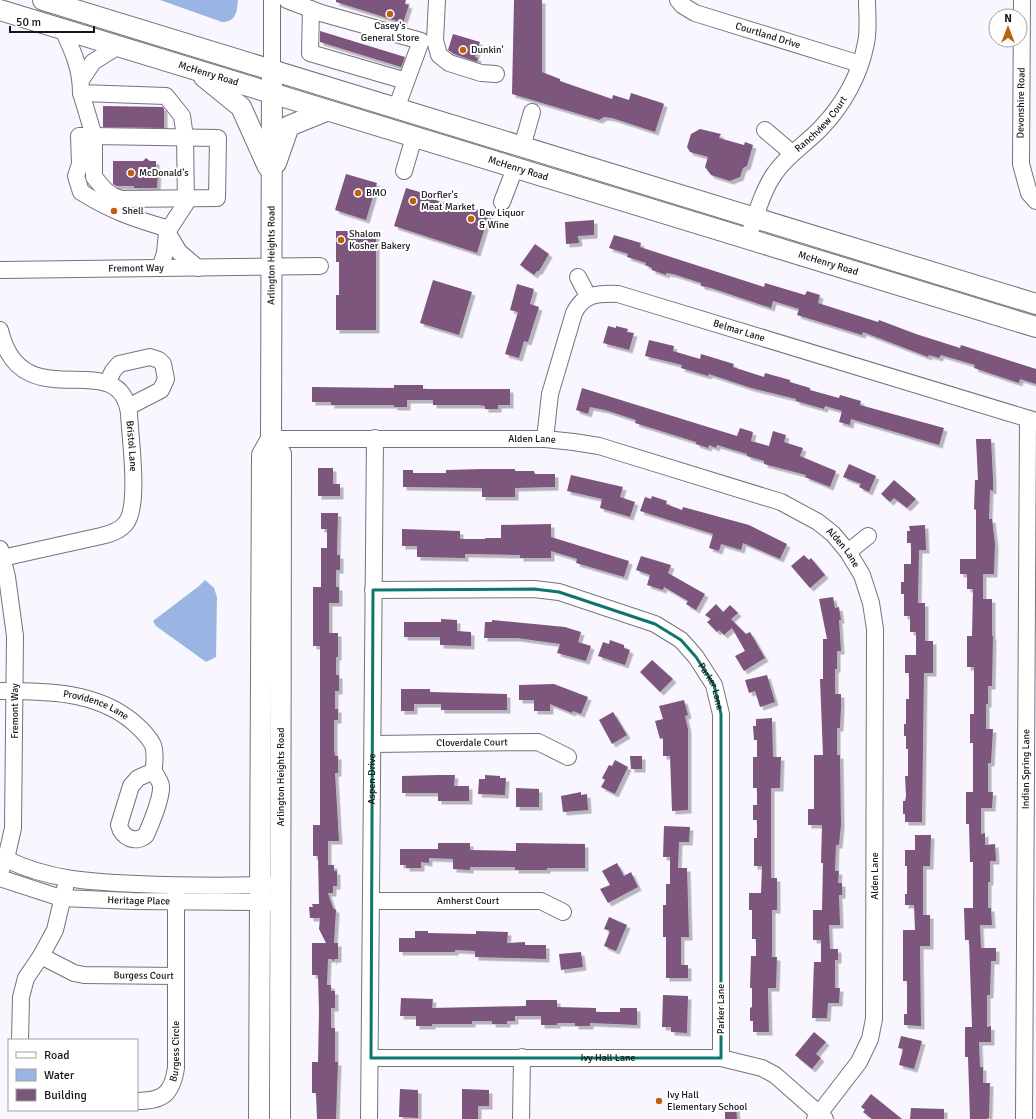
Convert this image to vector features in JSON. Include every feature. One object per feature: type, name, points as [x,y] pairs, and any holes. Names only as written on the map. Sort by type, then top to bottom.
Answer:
[{"type":"main road","name":"McHenry Road","points":[[43,0],[1036,304]]},
{"type":"main road","name":"McHenry Road","points":[[0,10],[63,30],[120,45],[326,111],[748,238],[1036,327]]},
{"type":"main road","points":[[191,68],[241,107],[272,176]]},
{"type":"main road","name":"Arlington Heights Road","points":[[258,1119],[262,455],[271,439],[272,71]]},
{"type":"main road","points":[[272,176],[289,126],[326,111]]},
{"type":"main road","name":"Arlington Heights Road","points":[[271,439],[281,454],[280,1119]]},
{"type":"street","points":[[272,0],[272,71]]},
{"type":"street","points":[[286,0],[319,7],[421,41],[396,109]]},
{"type":"street","name":"Courtland Drive","points":[[678,0],[682,5],[695,13],[860,64]]},
{"type":"street","name":"Ranchview Court","points":[[748,238],[755,217],[774,173],[792,153],[820,129],[839,107],[860,64],[866,42],[867,0]]},
{"type":"street","name":"Devonshire Road","points":[[1027,6],[1021,164],[1029,192],[1036,201]]},
{"type":"street","points":[[319,7],[310,53],[406,81]]},
{"type":"street","points":[[437,8],[435,40],[437,50],[442,59],[449,63],[480,73],[496,74]]},
{"type":"street","points":[[63,30],[76,57],[87,136],[94,177],[113,196],[121,199],[217,198],[218,138],[87,136]]},
{"type":"street","points":[[80,87],[93,62],[120,45]]},
{"type":"street","points":[[80,87],[166,96],[182,116],[185,137],[186,203],[168,231],[165,253],[160,268]]},
{"type":"street","points":[[522,147],[532,112]]},
{"type":"street","points":[[765,130],[792,153]]},
{"type":"street","points":[[87,136],[76,176],[80,192],[102,206],[125,216],[168,231],[179,252],[198,268]]},
{"type":"street","points":[[404,171],[414,137]]},
{"type":"street","points":[[502,202],[515,168]]},
{"type":"street","name":"Fremont Way","points":[[0,270],[320,266]]},
{"type":"street","points":[[545,439],[550,394],[574,313],[578,305],[588,296],[578,277]]},
{"type":"street","name":"Belmar Lane","points":[[588,296],[606,293],[618,294],[1032,420]]},
{"type":"street","points":[[0,330],[12,359],[23,371],[34,377],[107,383],[113,371],[119,364],[150,357],[159,360],[163,364],[166,375],[165,383],[161,390],[128,407]]},
{"type":"street","name":"Bristol Lane","points":[[1,554],[102,536],[119,530],[131,514],[134,498],[128,407],[122,393],[107,383]]},
{"type":"street","name":"Indian Spring Lane","points":[[1024,1119],[1030,1004],[1032,420]]},
{"type":"street","name":"Aspen Drive","points":[[369,1119],[375,438]]},
{"type":"street","name":"Alden Lane","points":[[271,439],[545,439],[598,446],[781,502],[818,522],[833,534],[848,552],[862,575],[871,603],[875,629],[874,1019],[870,1039],[859,1062],[820,1117]]},
{"type":"street","points":[[848,552],[868,536]]},
{"type":"street","name":"Fremont Way","points":[[1,554],[7,577],[15,636],[7,691],[13,828],[3,865]]},
{"type":"street","name":"Parker Lane","points":[[373,590],[534,589],[559,592],[655,624],[680,640],[696,657],[714,685],[721,714],[721,1058]]},
{"type":"street","name":"Providence Lane","points":[[7,691],[79,696],[103,704],[121,713],[142,730],[152,745],[155,759],[154,771]]},
{"type":"street","name":"Cloverdale Court","points":[[373,744],[538,742],[568,756]]},
{"type":"street","name":"Heritage Place","points":[[3,865],[83,882],[176,894]]},
{"type":"street","name":"Heritage Place","points":[[0,878],[61,898],[176,894],[281,894]]},
{"type":"street","points":[[20,1039],[21,997],[26,978],[41,956],[55,930],[60,912],[61,898],[68,879]]},
{"type":"street","name":"Burgess Court","points":[[41,956],[74,973],[84,975],[176,976],[176,894]]},
{"type":"street","name":"Amherst Court","points":[[371,901],[541,901],[563,912]]},
{"type":"street","name":"Burgess Circle","points":[[138,1101],[149,1101],[160,1098],[168,1092],[174,1084],[176,1068],[176,976]]},
{"type":"street","points":[[521,1119],[522,1057]]},
{"type":"street","name":"Ivy Hall Lane","points":[[370,1058],[721,1058],[762,1068],[775,1075],[820,1117]]},
{"type":"highlighted area","points":[[534,589],[559,592],[655,624],[681,640],[696,657],[714,685],[721,714],[721,1058],[371,1058],[373,590]]},
{"type":"water","points":[[160,0],[238,0],[235,16],[227,22],[222,22]]},
{"type":"water","points":[[205,580],[214,588],[217,597],[216,657],[206,662],[156,626],[153,621]]},
{"type":"building","name":"Casey's General Store","points":[[336,0],[406,0],[405,4],[409,5],[403,23],[336,2]]},
{"type":"building","points":[[514,0],[542,0],[542,72],[560,79],[560,81],[612,99],[613,95],[629,100],[631,93],[664,104],[655,132],[612,118],[604,117],[599,120],[512,94]]},
{"type":"building","name":"Casey's General Store","points":[[320,31],[405,57],[401,67],[320,42]]},
{"type":"building","name":"Dunkin'","points":[[453,34],[480,42],[475,57],[478,58],[477,62],[454,54],[448,50]]},
{"type":"building","points":[[103,106],[163,107],[164,128],[103,127]]},
{"type":"building","points":[[700,129],[721,134],[719,138],[744,145],[745,142],[753,145],[747,166],[743,168],[740,177],[730,181],[711,175],[705,167],[708,157],[690,152],[687,147],[691,134]]},
{"type":"building","name":"McDonald's","points":[[146,158],[150,161],[156,161],[156,168],[158,170],[157,188],[134,188],[134,186],[116,186],[113,184],[113,161],[143,161]]},
{"type":"building","name":"BMO","points":[[346,174],[377,183],[366,220],[335,210]]},
{"type":"building","points":[[406,188],[423,193],[422,196],[472,211],[473,208],[489,214],[477,253],[394,226]]},
{"type":"building","points":[[594,220],[594,235],[578,236],[579,243],[566,244],[565,222]]},
{"type":"building","points":[[336,231],[376,231],[376,330],[336,330],[336,295],[339,295],[339,262],[336,262]]},
{"type":"building","points":[[614,235],[641,243],[640,247],[764,287],[765,283],[805,295],[807,291],[820,295],[818,303],[878,322],[879,320],[960,348],[961,345],[1036,369],[1036,384],[1020,379],[1019,383],[974,368],[975,365],[941,355],[939,358],[929,355],[928,357],[863,332],[862,335],[797,315],[799,309],[773,301],[771,308],[701,286],[701,283],[673,274],[666,273],[666,275],[652,270],[652,268],[645,265],[646,263],[627,257],[628,254],[609,248]]},
{"type":"building","points":[[535,244],[549,254],[539,271],[537,271],[534,275],[520,265]]},
{"type":"building","points":[[433,280],[472,292],[459,335],[420,323]]},
{"type":"building","points":[[517,284],[534,289],[530,304],[539,307],[528,342],[524,341],[519,358],[505,354],[518,312],[510,310]]},
{"type":"building","points":[[608,326],[628,329],[627,332],[634,333],[629,350],[603,343]]},
{"type":"building","points":[[649,340],[674,346],[673,351],[700,359],[701,354],[734,364],[733,367],[764,377],[765,373],[790,380],[790,382],[810,388],[810,390],[839,398],[840,395],[861,401],[860,405],[944,428],[939,445],[851,419],[850,425],[839,422],[842,411],[825,406],[824,409],[796,401],[796,399],[751,388],[709,374],[708,376],[681,368],[682,365],[645,356]]},
{"type":"building","points":[[394,385],[423,385],[423,389],[510,389],[510,405],[498,405],[498,409],[485,409],[485,406],[479,405],[433,405],[433,400],[407,400],[407,407],[394,407],[394,405],[331,405],[331,402],[312,402],[312,387],[394,388]]},
{"type":"building","points":[[582,388],[737,436],[740,428],[753,432],[751,441],[769,446],[773,431],[786,435],[784,442],[803,448],[800,456],[836,471],[830,487],[805,477],[806,475],[764,464],[764,461],[747,456],[747,454],[717,445],[716,448],[709,445],[708,448],[696,444],[696,442],[635,423],[636,420],[605,410],[590,407],[588,414],[576,410]]},
{"type":"building","points":[[976,439],[991,439],[993,491],[990,490],[989,519],[992,519],[995,544],[994,574],[983,574],[983,599],[992,599],[992,686],[988,686],[986,729],[993,729],[991,763],[988,763],[988,792],[993,792],[992,808],[981,808],[981,834],[985,833],[985,845],[995,844],[996,861],[990,861],[990,882],[988,882],[988,908],[991,908],[992,925],[980,925],[981,948],[996,948],[996,961],[991,961],[990,995],[987,995],[987,1027],[991,1026],[991,1042],[979,1042],[980,1067],[983,1067],[983,1083],[990,1083],[989,1118],[986,1119],[970,1119],[968,1057],[965,1057],[965,1027],[972,1027],[969,940],[965,940],[964,908],[973,908],[973,862],[970,862],[969,824],[966,824],[966,792],[973,792],[973,743],[970,743],[970,714],[974,714],[974,667],[967,667],[967,636],[972,636],[973,589],[967,589],[967,574],[960,574],[960,559],[976,559],[976,510],[974,509],[975,480],[978,480]]},
{"type":"building","points":[[849,464],[876,476],[869,492],[859,487],[861,484],[843,477]]},
{"type":"building","points":[[318,468],[333,468],[333,484],[340,484],[340,496],[318,496]]},
{"type":"building","points":[[515,469],[515,471],[534,471],[535,474],[555,474],[555,487],[515,488],[515,497],[482,497],[482,488],[403,487],[403,470],[413,470],[413,473],[446,473],[446,470]]},
{"type":"building","points":[[571,475],[623,487],[620,497],[635,502],[630,517],[600,508],[602,499],[567,491]]},
{"type":"building","points":[[894,480],[916,499],[907,508],[894,498],[890,502],[881,494]]},
{"type":"building","points":[[652,496],[667,501],[666,504],[682,510],[683,507],[749,525],[787,544],[780,559],[743,543],[741,550],[721,544],[719,551],[709,548],[713,534],[640,511],[645,497],[651,499]]},
{"type":"building","points":[[321,513],[338,513],[337,555],[340,555],[340,570],[336,570],[336,587],[339,587],[339,603],[329,603],[329,633],[338,633],[336,675],[339,675],[339,691],[335,691],[335,709],[338,709],[338,720],[334,720],[334,749],[335,756],[338,756],[338,773],[335,773],[339,841],[328,841],[328,865],[334,865],[334,871],[337,871],[337,886],[333,886],[333,893],[328,893],[333,908],[336,910],[334,943],[338,943],[338,959],[334,959],[334,962],[332,959],[328,959],[327,985],[331,985],[331,991],[335,991],[335,1008],[331,1008],[331,1028],[335,1028],[335,1062],[338,1062],[336,1119],[317,1119],[316,1093],[312,1093],[312,1062],[318,1062],[319,1011],[318,975],[312,975],[312,943],[326,943],[319,929],[320,918],[310,918],[309,907],[313,907],[312,904],[319,904],[318,856],[313,856],[313,825],[320,825],[320,646],[313,646],[313,587],[321,587],[321,548],[327,548],[327,529],[321,529]]},
{"type":"building","points":[[551,524],[551,537],[629,561],[624,577],[576,563],[577,559],[551,551],[551,558],[520,558],[520,555],[465,554],[465,558],[417,557],[417,546],[402,546],[402,529],[460,531],[460,539],[485,539],[501,538],[501,525]]},
{"type":"building","points":[[925,525],[926,550],[919,550],[918,603],[925,603],[925,641],[933,641],[933,673],[924,673],[922,822],[905,822],[905,814],[903,814],[903,801],[905,801],[906,796],[905,776],[908,776],[908,749],[906,749],[904,724],[906,724],[906,699],[909,699],[909,673],[905,673],[905,655],[916,655],[916,632],[910,632],[910,616],[904,616],[904,594],[901,594],[901,582],[904,582],[904,564],[911,564],[911,543],[907,543],[907,531],[910,531],[909,526]]},
{"type":"building","points":[[804,555],[809,560],[811,558],[825,575],[810,588],[791,566]]},
{"type":"building","points":[[641,556],[671,565],[668,573],[705,594],[696,610],[686,604],[688,601],[664,587],[663,590],[647,585],[650,575],[636,570]]},
{"type":"building","points":[[833,597],[835,608],[839,607],[841,620],[839,620],[841,651],[837,651],[835,694],[841,694],[840,728],[837,728],[837,755],[840,755],[841,825],[839,845],[836,845],[835,871],[839,871],[838,883],[842,883],[842,895],[839,895],[840,925],[829,925],[830,949],[838,949],[838,960],[835,960],[835,988],[840,988],[839,1003],[828,1003],[827,1018],[812,1018],[814,962],[821,962],[821,940],[813,940],[813,910],[822,910],[823,863],[821,863],[822,825],[808,825],[808,809],[814,809],[814,755],[823,755],[820,679],[823,679],[823,639],[827,639],[819,599]]},
{"type":"building","points":[[716,604],[723,612],[730,605],[738,613],[731,619],[746,634],[750,632],[765,658],[744,671],[735,656],[745,651],[732,628],[724,635],[719,630],[717,632],[707,622],[711,619],[705,615]]},
{"type":"building","points":[[441,619],[457,620],[457,631],[471,632],[471,646],[440,645],[440,637],[404,637],[404,622],[441,622]]},
{"type":"building","points":[[492,620],[565,627],[581,632],[578,642],[591,646],[586,661],[557,653],[560,644],[517,638],[484,638],[485,622],[492,622]]},
{"type":"building","points":[[610,640],[624,645],[624,648],[630,650],[625,665],[598,656],[603,642],[609,644]]},
{"type":"building","points":[[652,660],[673,679],[660,692],[640,672]]},
{"type":"building","points":[[767,675],[775,702],[760,707],[755,691],[749,693],[745,680]]},
{"type":"building","points":[[554,684],[588,697],[581,714],[573,711],[572,713],[550,704],[550,711],[534,711],[534,700],[519,700],[519,685]]},
{"type":"building","points":[[401,689],[430,689],[430,692],[507,694],[507,710],[441,710],[441,704],[414,704],[414,711],[401,711]]},
{"type":"building","points":[[684,700],[688,715],[685,716],[688,729],[688,810],[672,811],[670,756],[663,756],[663,738],[660,739],[655,721],[663,719],[659,706]]},
{"type":"building","points":[[613,712],[627,735],[612,744],[599,720]]},
{"type":"building","points":[[772,718],[773,757],[781,757],[780,788],[771,788],[771,878],[777,878],[777,910],[772,910],[772,957],[777,957],[776,988],[768,988],[769,1032],[753,1032],[753,1021],[750,1021],[750,1008],[752,1007],[752,988],[750,988],[751,956],[756,956],[756,939],[752,939],[752,910],[749,910],[749,893],[761,893],[762,866],[754,866],[754,838],[757,838],[757,820],[753,820],[753,805],[757,805],[757,788],[753,788],[753,757],[757,757],[757,740],[754,740],[753,726],[756,726],[756,719]]},
{"type":"building","points":[[630,756],[642,756],[642,769],[631,769]]},
{"type":"building","points":[[615,760],[628,767],[615,794],[601,787],[605,780],[602,778],[609,765],[612,766]]},
{"type":"building","points":[[455,775],[454,786],[469,786],[469,801],[438,801],[438,793],[402,793],[402,776]]},
{"type":"building","points":[[485,775],[506,778],[505,795],[478,794],[479,779],[485,779]]},
{"type":"building","points":[[516,788],[539,789],[539,807],[516,807]]},
{"type":"building","points":[[581,792],[581,795],[587,794],[588,810],[563,812],[561,796]]},
{"type":"building","points":[[664,826],[690,827],[689,842],[679,842],[678,868],[687,868],[689,937],[681,937],[681,965],[688,965],[688,978],[666,978],[666,937],[663,937],[663,905],[666,905],[666,884],[670,884],[670,857],[663,857]]},
{"type":"building","points":[[915,835],[931,835],[930,866],[923,866],[923,915],[930,915],[930,946],[920,946],[921,1026],[904,1025],[904,1014],[907,1014],[907,981],[903,981],[903,930],[915,930],[914,905],[905,905],[905,894],[907,894],[907,866],[905,866],[905,850],[915,850]]},
{"type":"building","points":[[438,843],[470,843],[470,850],[516,851],[516,843],[585,844],[585,868],[515,870],[515,867],[470,867],[470,870],[453,869],[453,859],[429,858],[429,863],[421,862],[421,868],[406,868],[406,865],[400,865],[400,849],[438,849]]},
{"type":"building","points":[[617,863],[624,876],[631,872],[638,887],[608,903],[600,889],[610,885],[602,871]]},
{"type":"building","points":[[609,917],[627,925],[616,951],[604,946],[610,931],[604,929]]},
{"type":"building","points":[[415,931],[428,931],[428,933],[476,934],[476,931],[508,932],[507,943],[525,942],[525,945],[546,945],[546,959],[475,957],[475,951],[455,950],[455,952],[399,952],[399,938],[415,938]]},
{"type":"building","points":[[581,952],[583,967],[561,970],[559,954]]},
{"type":"building","points":[[663,995],[688,996],[687,1033],[671,1032],[671,1027],[662,1027]]},
{"type":"building","points":[[401,998],[433,999],[432,1008],[526,1006],[526,1000],[557,1000],[557,1007],[596,1008],[596,1012],[620,1012],[620,1008],[637,1008],[637,1025],[590,1023],[590,1026],[575,1026],[575,1023],[557,1023],[557,1025],[541,1025],[541,1016],[515,1016],[515,1021],[507,1021],[507,1024],[492,1024],[492,1021],[472,1021],[472,1024],[432,1024],[432,1026],[416,1026],[416,1016],[400,1016]]},
{"type":"building","points":[[814,1032],[826,1042],[816,1054],[821,1058],[812,1069],[795,1055]]},
{"type":"building","points":[[901,1036],[922,1041],[914,1069],[899,1065],[903,1049],[898,1048]]},
{"type":"building","points":[[400,1089],[418,1090],[418,1118],[399,1117]]},
{"type":"building","points":[[462,1089],[489,1090],[489,1106],[478,1106],[478,1119],[462,1119]]},
{"type":"building","points":[[871,1094],[902,1119],[872,1119],[863,1112],[865,1110],[861,1107]]},
{"type":"building","points":[[736,1105],[737,1119],[725,1119],[725,1106]]},
{"type":"building","points":[[911,1108],[944,1109],[944,1119],[910,1119]]},
{"type":"place","name":"Casey's General Store","points":[[390,14]]},
{"type":"place","name":"Dunkin'","points":[[463,50]]},
{"type":"place","name":"McDonald's","points":[[131,173]]},
{"type":"place","name":"BMO","points":[[358,193]]},
{"type":"place","name":"Dorfler's Meat Market","points":[[413,201]]},
{"type":"place","name":"Shell","points":[[114,211]]},
{"type":"place","name":"Dev Liquor & Wine","points":[[471,219]]},
{"type":"place","name":"Shalom Kosher Bakery","points":[[341,240]]},
{"type":"place","name":"Ivy Hall Elementary School","points":[[659,1101]]}]
